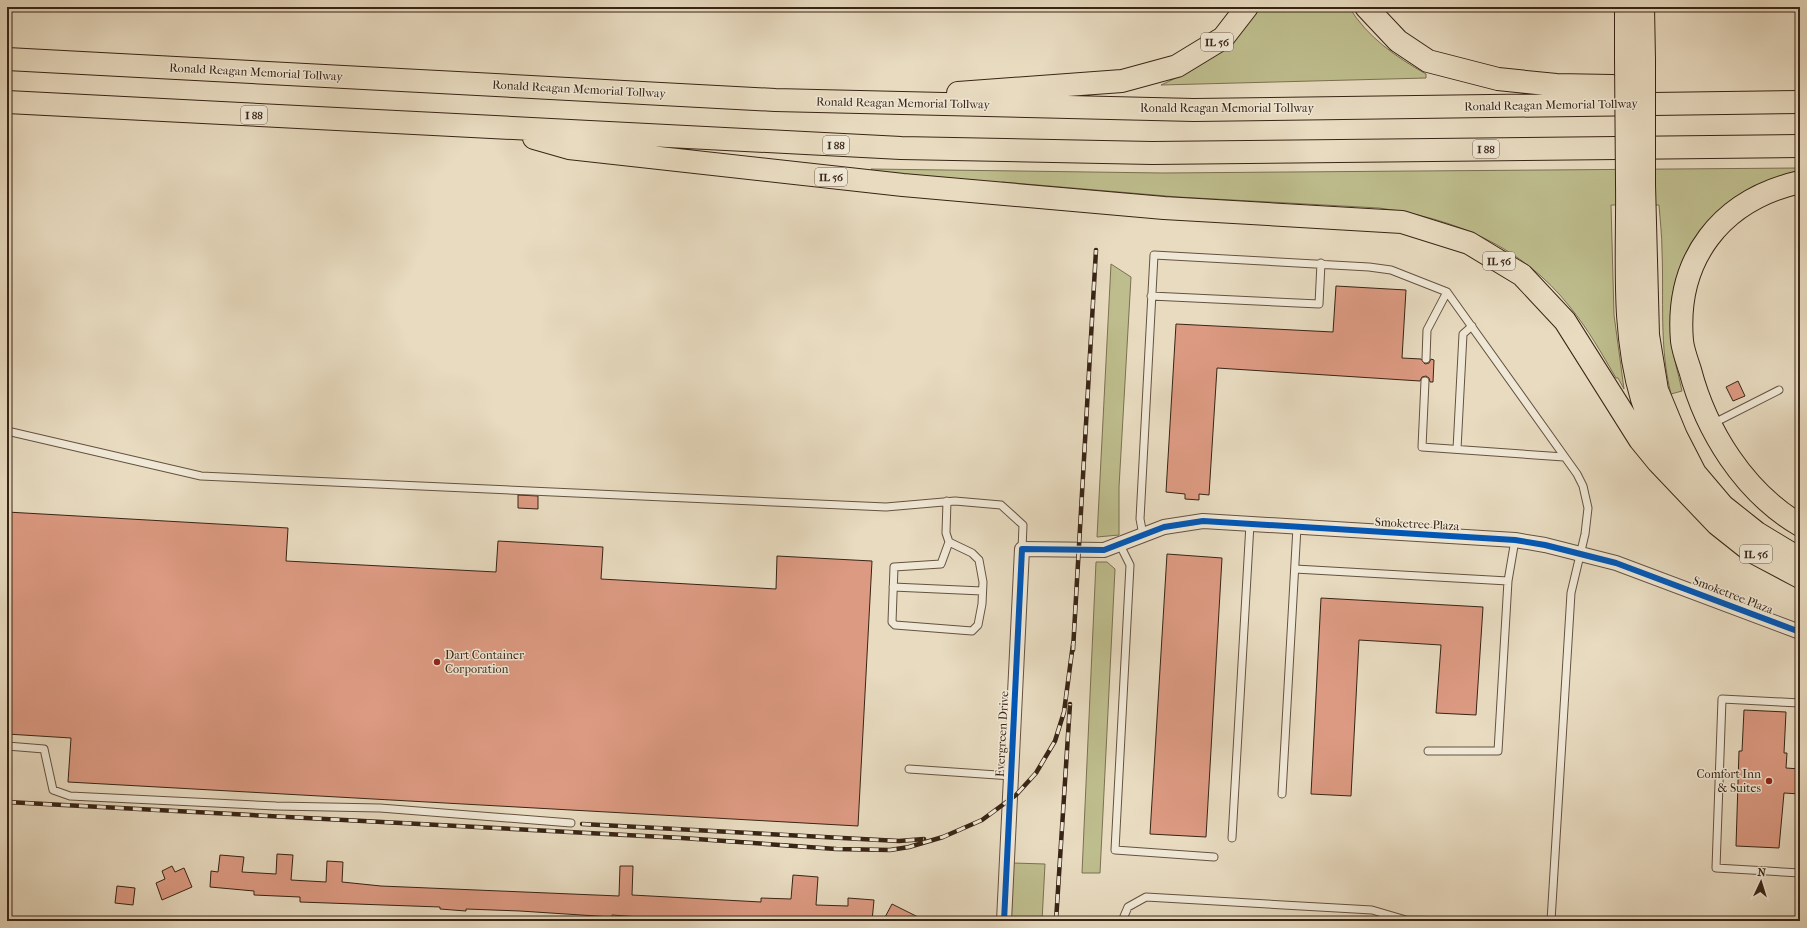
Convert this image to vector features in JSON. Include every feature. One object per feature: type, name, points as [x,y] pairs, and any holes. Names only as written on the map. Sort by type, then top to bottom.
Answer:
[{"type":"highway","name":"IL 56","points":[[868,102],[981,90],[1122,81],[1178,66],[1223,38],[1247,7]]},
{"type":"highway","points":[[1366,7],[1398,41],[1428,61],[1498,79],[1556,85],[1612,86],[1682,103]]},
{"type":"highway","points":[[1626,7],[1635,60]]},
{"type":"highway","name":"IL 56","points":[[1643,7],[1635,60],[1636,184],[1648,335],[1657,390],[1676,436],[1695,473],[1723,506],[1757,533],[1800,559]]},
{"type":"highway","name":"Ronald Reagan Memorial Tollway","points":[[7,59],[775,100],[1194,110],[1800,102]]},
{"type":"highway","name":"I 88","points":[[7,102],[901,148],[1144,153],[1800,146]]},
{"type":"highway","name":"IL 56","points":[[501,128],[569,148],[903,185],[1164,208],[1402,222],[1469,243],[1522,275],[1565,321],[1640,440],[1658,462],[1717,524],[1751,551],[1800,577]]},
{"type":"highway","points":[[1800,182],[1757,196],[1730,214],[1709,237],[1693,263],[1685,286],[1682,310],[1682,342],[1695,390],[1710,424],[1735,465],[1761,494],[1800,525]]},
{"type":"highway","points":[[1636,184],[1628,317],[1642,399],[1660,439],[1717,524]]},
{"type":"street","name":"Smoketree Plaza","points":[[1022,549],[1104,550],[1164,527],[1184,522],[1203,521],[1515,540],[1580,553],[1616,563],[1800,632]]},
{"type":"street","name":"Evergreen Drive","points":[[1004,921],[1022,549]]},
{"type":"lane","points":[[1143,535],[1140,519],[1154,255],[1321,263],[1391,270],[1446,292],[1472,326],[1577,474],[1586,497],[1588,508],[1585,534],[1571,593],[1551,921]]},
{"type":"lane","points":[[1151,296],[1319,304],[1321,263]]},
{"type":"lane","points":[[1426,359],[1427,330],[1446,292]]},
{"type":"lane","points":[[1457,449],[1463,334],[1472,326]]},
{"type":"lane","points":[[1425,381],[1422,447],[1564,457]]},
{"type":"lane","points":[[1710,424],[1779,390]]},
{"type":"lane","points":[[7,431],[201,476],[886,507],[947,502],[1001,504],[1023,525],[1022,549]]},
{"type":"lane","points":[[947,502],[946,533],[949,542],[941,564],[894,567],[892,622],[895,625],[972,631],[978,625],[983,582],[979,560],[972,553],[949,542]]},
{"type":"lane","points":[[1232,838],[1250,524]]},
{"type":"lane","points":[[1282,794],[1297,527]]},
{"type":"lane","points":[[1428,751],[1498,751],[1508,581],[1515,540]]},
{"type":"lane","points":[[1120,545],[1130,565],[1115,850],[1214,857]]},
{"type":"lane","points":[[1295,569],[1508,581]]},
{"type":"lane","points":[[893,587],[982,591]]},
{"type":"lane","points":[[1800,703],[1722,699],[1716,868],[1800,873]]},
{"type":"lane","points":[[7,746],[44,749],[53,790],[70,796],[276,806],[380,808],[571,822]]},
{"type":"lane","points":[[909,769],[1012,776]]},
{"type":"lane","points":[[1122,921],[1128,907],[1146,897],[1372,910],[1406,921],[1454,921]]},
{"type":"shaded area","points":[[1260,7],[1349,7],[1364,28],[1373,37],[1404,61],[1426,74],[1426,78],[1161,85],[1204,62],[1229,43]]},
{"type":"shaded area","points":[[1800,168],[1800,172],[1771,181],[1745,193],[1722,208],[1703,228],[1688,250],[1677,275],[1672,303],[1671,334],[1682,391],[1671,394],[1667,376],[1663,340],[1662,245],[1659,205],[1611,205],[1614,315],[1624,389],[1577,315],[1551,286],[1530,267],[1485,238],[1434,219],[1379,208],[1178,197],[1002,182],[1000,185],[871,173],[871,169],[1163,173]]},
{"type":"shaded area","points":[[1111,264],[1131,277],[1119,487],[1119,535],[1097,537]]},
{"type":"shaded area","points":[[1096,562],[1107,562],[1115,569],[1100,873],[1082,873]]},
{"type":"shaded area","points":[[1013,863],[1045,864],[1042,921],[1011,921]]},
{"type":"building","points":[[1336,286],[1406,290],[1402,358],[1421,359],[1425,364],[1429,363],[1431,359],[1434,360],[1433,382],[1430,382],[1429,378],[1426,376],[1422,377],[1420,381],[1217,368],[1209,495],[1199,494],[1199,500],[1185,499],[1185,494],[1166,492],[1176,324],[1333,332]]},
{"type":"building","points":[[1738,381],[1745,396],[1733,401],[1726,387]]},
{"type":"building","points":[[518,495],[538,496],[538,509],[518,508]]},
{"type":"building","name":"Dart Container Corporation","points":[[7,512],[288,528],[286,561],[496,572],[498,541],[603,547],[601,579],[776,589],[777,556],[872,561],[858,826],[68,782],[71,738],[7,734]]},
{"type":"building","points":[[1167,554],[1222,558],[1206,837],[1150,834]]},
{"type":"building","points":[[1321,598],[1483,607],[1476,715],[1436,713],[1441,645],[1359,640],[1351,796],[1311,794]]},
{"type":"building","name":"Comfort Inn & Suites","points":[[1744,710],[1786,712],[1784,753],[1787,753],[1786,768],[1800,769],[1800,794],[1784,793],[1779,848],[1736,846],[1739,751],[1742,751]]},
{"type":"building","points":[[277,854],[293,855],[291,880],[326,882],[327,861],[343,862],[342,882],[381,886],[619,896],[620,866],[633,866],[632,895],[761,902],[761,898],[791,899],[793,875],[818,877],[816,905],[848,906],[848,898],[874,900],[872,921],[829,918],[829,921],[695,921],[612,915],[612,917],[466,909],[466,911],[440,909],[440,907],[300,902],[300,897],[254,895],[254,891],[210,887],[211,871],[218,872],[220,855],[244,857],[242,872],[276,874]]},
{"type":"building","points":[[172,866],[175,872],[184,868],[192,887],[162,900],[156,883],[165,879],[162,871]]},
{"type":"building","points":[[117,886],[135,888],[133,905],[115,903]]},
{"type":"building","points":[[892,904],[926,921],[883,921]]},
{"type":"railway","points":[[1073,650],[1096,250]]},
{"type":"railway","points":[[7,802],[682,838],[836,849],[890,850],[909,847],[943,837],[982,820],[1016,795],[1036,773],[1055,741],[1064,712],[1073,644]]},
{"type":"railway","points":[[1056,921],[1070,704]]},
{"type":"railway","points":[[582,824],[899,841],[924,839]]},
{"type":"cycle path","points":[[1004,921],[1022,549],[1104,550],[1164,527],[1203,521],[1515,540],[1545,545],[1616,563],[1800,632]]},
{"type":"place","name":"Dart Container Corporation","points":[[437,662]]},
{"type":"place","name":"Comfort Inn & Suites","points":[[1769,781]]}]
